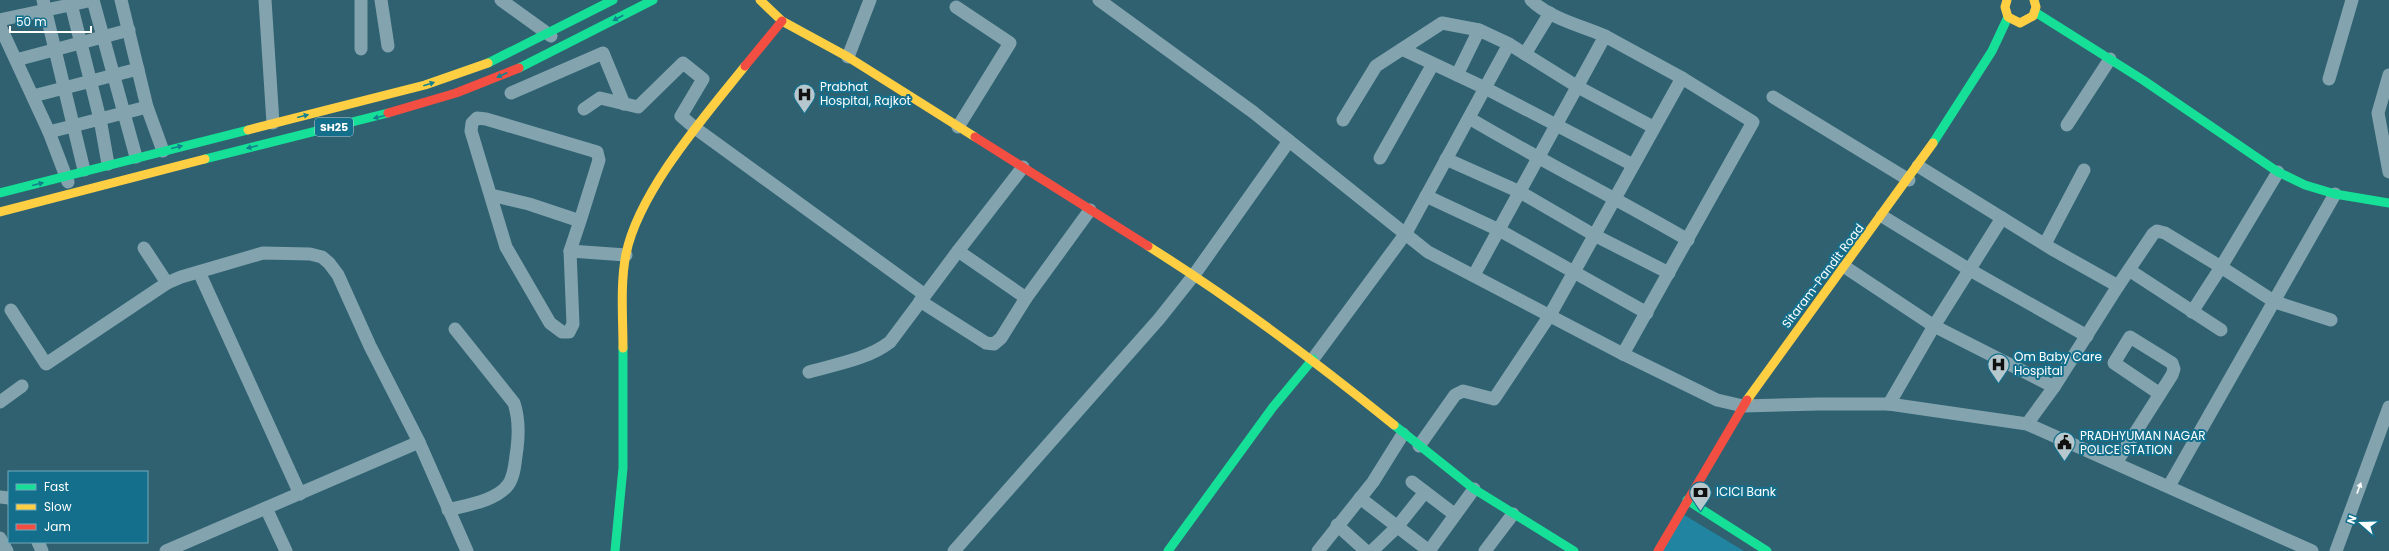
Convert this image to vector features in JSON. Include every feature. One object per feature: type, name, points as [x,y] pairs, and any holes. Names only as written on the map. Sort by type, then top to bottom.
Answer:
[{"type":"main road","name":"SH25","points":[[0,193],[66,177],[84,170],[425,85],[462,74],[614,0]]},
{"type":"main road","name":"SH25","points":[[0,212],[382,116],[457,93],[493,79],[562,47],[653,0]]},
{"type":"main road","points":[[760,0],[782,21],[848,56],[1194,275],[1313,359],[1403,434],[1474,489],[1565,549]]},
{"type":"main road","points":[[2007,0],[2004,7],[2008,16],[2020,23]]},
{"type":"main road","points":[[1992,51],[2020,23],[2030,20],[2035,12],[2035,1]]},
{"type":"main road","points":[[2035,12],[2110,59],[2278,172],[2305,185],[2335,194],[2389,203]]},
{"type":"main road","name":"Sitaram-Pandit Road","points":[[1658,551],[1743,406],[1781,351],[1845,267],[1918,166],[1992,51],[2008,16]]},
{"type":"main road","points":[[615,551],[623,468],[623,287],[626,255],[634,226],[652,193],[695,128],[782,21]]},
{"type":"main road","points":[[1168,551],[1273,407],[1313,359]]},
{"type":"main road","points":[[1687,500],[1767,551]]},
{"type":"street","points":[[0,20],[45,5],[93,0],[115,74],[136,157]]},
{"type":"street","points":[[121,0],[147,107],[162,151]]},
{"type":"street","points":[[265,0],[273,124]]},
{"type":"street","points":[[361,0],[361,49]]},
{"type":"street","points":[[381,0],[388,46]]},
{"type":"street","points":[[500,0],[547,33],[562,47]]},
{"type":"street","points":[[848,56],[870,0]]},
{"type":"street","points":[[1099,0],[1289,141],[1428,252],[1623,354],[1717,400],[1743,406],[1889,404],[2027,424],[2312,551]]},
{"type":"street","points":[[1531,0],[1537,6],[1550,13],[1605,36],[1682,78],[1753,122],[1623,354]]},
{"type":"street","points":[[2329,79],[2352,0]]},
{"type":"street","points":[[71,2],[100,119],[108,164]]},
{"type":"street","points":[[45,5],[84,170]]},
{"type":"street","points":[[956,7],[1010,43],[958,127]]},
{"type":"street","points":[[1525,54],[1550,13]]},
{"type":"street","points":[[1343,120],[1376,66],[1442,23],[1479,30],[1510,44],[1578,87],[1653,127]]},
{"type":"street","points":[[0,26],[49,132],[72,193]]},
{"type":"street","points":[[16,60],[81,44],[129,30]]},
{"type":"street","points":[[1457,75],[1479,30]]},
{"type":"street","points":[[1474,275],[1605,36]]},
{"type":"street","points":[[1313,359],[1406,233],[1510,44]]},
{"type":"street","points":[[1402,49],[1557,124],[1633,165]]},
{"type":"street","points":[[511,93],[603,53],[624,104]]},
{"type":"street","points":[[2067,126],[2110,59]]},
{"type":"street","points":[[584,109],[600,98],[638,107],[683,63],[703,79],[681,116],[922,298],[986,343],[994,344],[1001,338],[1026,298],[1090,210]]},
{"type":"street","points":[[1380,158],[1433,64]]},
{"type":"street","points":[[33,96],[138,69]]},
{"type":"street","points":[[2389,75],[2378,113],[2389,172]]},
{"type":"street","points":[[1419,446],[1455,395],[1463,391],[1494,399],[1550,315],[1653,127],[1682,78]]},
{"type":"street","points":[[1773,97],[1908,180]]},
{"type":"street","points":[[49,132],[147,107]]},
{"type":"street","points":[[477,118],[588,148],[597,152],[598,160],[580,222],[570,251],[573,324],[569,332],[562,332],[550,323],[506,247],[497,223],[491,195],[471,131],[472,123],[477,118]]},
{"type":"street","points":[[1469,118],[1538,159],[1615,198],[1688,240]]},
{"type":"street","points":[[954,551],[1106,382],[1194,275],[1289,141]]},
{"type":"street","points":[[1446,159],[1520,192],[1594,235],[1669,273]]},
{"type":"street","points":[[1918,166],[2045,244],[2118,286]]},
{"type":"street","points":[[809,372],[880,350],[890,342],[958,250],[1024,167]]},
{"type":"street","points":[[2045,244],[2084,170]]},
{"type":"street","points":[[2192,312],[2278,172]]},
{"type":"street","points":[[2169,486],[2275,302],[2335,194]]},
{"type":"street","points":[[491,195],[529,204],[580,222]]},
{"type":"street","points":[[1426,196],[1499,230],[1647,313]]},
{"type":"street","points":[[1882,216],[1970,270],[2087,336]]},
{"type":"street","points":[[1889,404],[1934,326],[2002,218]]},
{"type":"street","points":[[2027,424],[2054,387],[2118,286],[2157,231],[2165,233],[2275,302],[2331,320]]},
{"type":"street","points":[[144,248],[167,283]]},
{"type":"street","points":[[958,250],[1026,298]]},
{"type":"street","points":[[570,251],[626,255]]},
{"type":"street","points":[[11,310],[46,364],[167,283],[263,253],[310,254],[322,258],[329,263],[338,275],[370,346],[419,442],[467,551]]},
{"type":"street","points":[[1845,267],[1934,326],[2054,387]]},
{"type":"street","points":[[2129,270],[2222,330]]},
{"type":"street","points":[[200,272],[300,494]]},
{"type":"street","points":[[448,510],[474,504],[498,494],[509,485],[514,470],[518,437],[518,416],[514,403],[455,329]]},
{"type":"street","points":[[2116,463],[2160,394],[2172,375],[2174,369],[2172,363],[2130,337],[2114,363],[2160,394]]},
{"type":"street","points":[[0,402],[22,386]]},
{"type":"street","points":[[2336,551],[2389,407]]},
{"type":"street","points":[[1318,551],[1337,525],[1374,482],[1403,434]]},
{"type":"street","points":[[166,551],[419,442]]},
{"type":"street","points":[[1412,482],[1454,514]]},
{"type":"street","points":[[1360,498],[1429,551],[1454,514],[1474,489]]},
{"type":"street","points":[[1372,551],[1398,527],[1425,492]]},
{"type":"street","points":[[266,508],[286,551]]},
{"type":"street","points":[[1485,551],[1513,514]]},
{"type":"street","points":[[1337,525],[1366,551]]},
{"type":"street","points":[[0,539],[7,551]]},
{"type":"shaded area","points":[[1681,513],[1744,551],[1659,551]]},
{"type":"traffic: fast","points":[[488,63],[613,0]]},
{"type":"traffic: fast","points":[[519,68],[653,0]]},
{"type":"traffic: fast","points":[[2035,12],[2143,80],[2278,172],[2305,185],[2335,194],[2389,203]]},
{"type":"traffic: fast","points":[[1933,143],[1992,51],[2008,17]]},
{"type":"traffic: fast","points":[[205,159],[388,113]]},
{"type":"traffic: fast","points":[[0,193],[248,130]]},
{"type":"traffic: fast","points":[[615,551],[623,468],[623,348]]},
{"type":"traffic: fast","points":[[1168,551],[1273,407],[1313,359]]},
{"type":"traffic: fast","points":[[1394,425],[1474,489],[1574,551]]},
{"type":"traffic: fast","points":[[1687,500],[1767,551]]},
{"type":"traffic: slow","points":[[760,0],[782,21],[848,57],[975,137]]},
{"type":"traffic: slow","points":[[2007,0],[2005,7],[2008,17],[2020,23],[2033,16],[2036,7],[2034,0]]},
{"type":"traffic: slow","points":[[248,130],[425,85],[488,63]]},
{"type":"traffic: slow","points":[[623,348],[622,301],[624,265],[633,230],[644,205],[675,155],[745,66]]},
{"type":"traffic: slow","points":[[1747,400],[1933,143]]},
{"type":"traffic: slow","points":[[0,212],[205,159]]},
{"type":"traffic: slow","points":[[1148,246],[1243,309],[1394,425]]},
{"type":"traffic: jam","points":[[745,66],[782,21]]},
{"type":"traffic: jam","points":[[388,113],[456,93],[519,68]]},
{"type":"traffic: jam","points":[[975,137],[1148,246]]},
{"type":"traffic: jam","points":[[1658,551],[1747,400]]},
{"type":"place","name":"Prabhat Hospital, Rajkot","points":[[804,114]]},
{"type":"place","name":"Om Baby Care Hospital","points":[[1998,384]]},
{"type":"place","name":"PRADHYUMAN NAGAR POLICE STATION","points":[[2064,462]]},
{"type":"place","name":"ICICI Bank","points":[[1701,512]]}]
